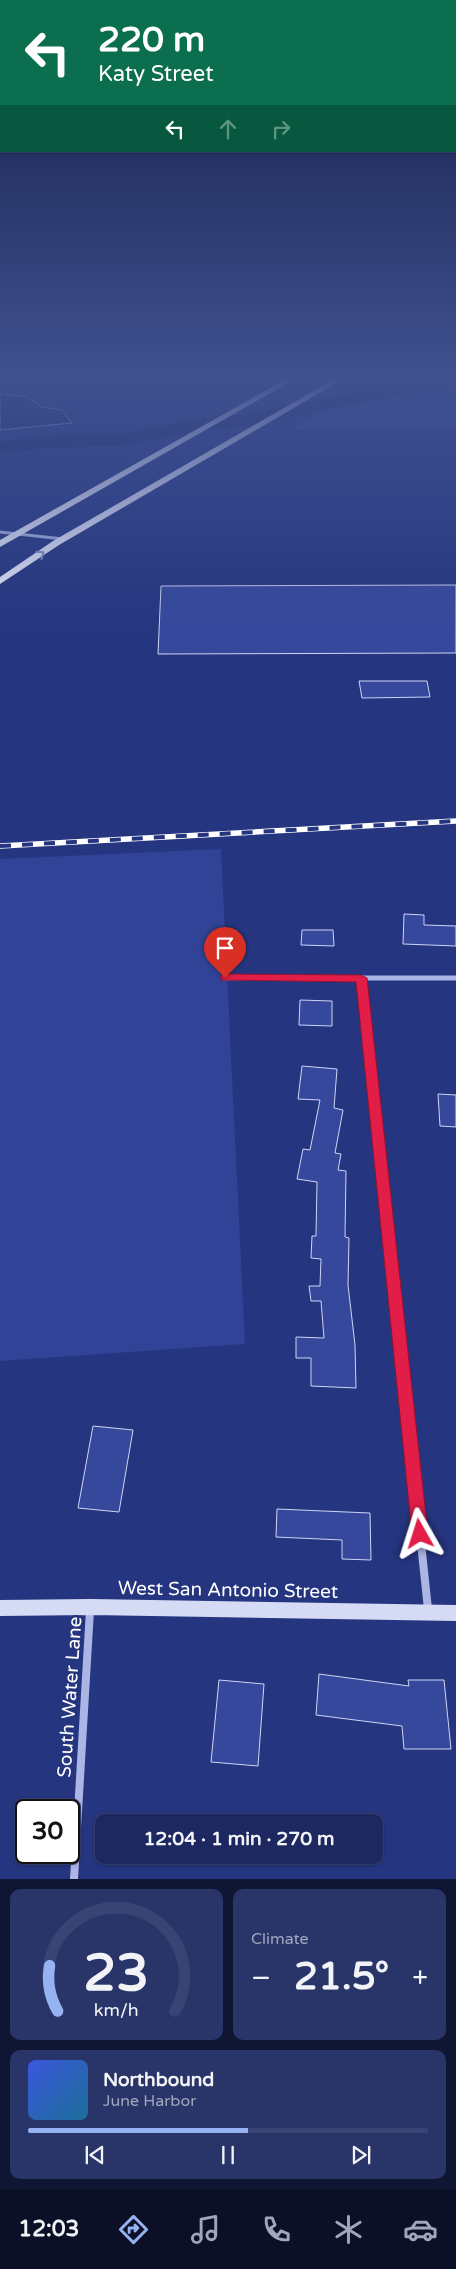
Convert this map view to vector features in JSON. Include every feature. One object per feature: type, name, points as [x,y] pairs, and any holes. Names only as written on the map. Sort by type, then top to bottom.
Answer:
[{"type":"main road","points":[[0,544],[146,462]]},
{"type":"main road","points":[[0,581],[63,539],[197,462]]},
{"type":"street","points":[[0,532],[63,539]]},
{"type":"street","points":[[225,978],[456,978]]},
{"type":"street","points":[[361,978],[428,1614]]},
{"type":"street","name":"West San Antonio Street","points":[[0,1608],[91,1607],[456,1613]]},
{"type":"street","name":"South Water Lane","points":[[74,1879],[91,1607]]},
{"type":"shaded area","points":[[221,849],[245,1344],[0,1361],[0,859]]},
{"type":"building","points":[[456,585],[456,653],[158,654],[161,586]]},
{"type":"building","points":[[359,681],[427,681],[430,697],[362,698]]},
{"type":"building","points":[[404,914],[424,915],[424,925],[456,926],[456,946],[403,944]]},
{"type":"building","points":[[302,930],[333,930],[334,946],[301,945]]},
{"type":"building","points":[[300,1000],[332,1001],[332,1026],[299,1025]]},
{"type":"building","points":[[302,1066],[337,1069],[334,1108],[343,1110],[335,1153],[341,1154],[338,1170],[346,1171],[345,1237],[349,1238],[348,1285],[355,1345],[356,1388],[311,1386],[311,1358],[296,1358],[296,1337],[324,1338],[321,1301],[311,1301],[309,1286],[320,1286],[321,1259],[311,1258],[312,1236],[316,1236],[317,1182],[297,1179],[303,1149],[310,1150],[320,1100],[298,1099]]},
{"type":"building","points":[[438,1094],[456,1095],[456,1127],[440,1126]]},
{"type":"building","points":[[93,1426],[133,1430],[119,1512],[78,1508]]},
{"type":"building","points":[[277,1509],[370,1513],[371,1560],[342,1559],[342,1540],[276,1537]]},
{"type":"building","points":[[319,1674],[409,1686],[408,1680],[444,1680],[451,1749],[404,1749],[402,1726],[316,1715]]},
{"type":"building","points":[[219,1680],[264,1684],[258,1766],[211,1762]]},
{"type":"railway","points":[[0,846],[456,821]]},
{"type":"route","points":[[225,978],[361,978],[420,1534]]}]
